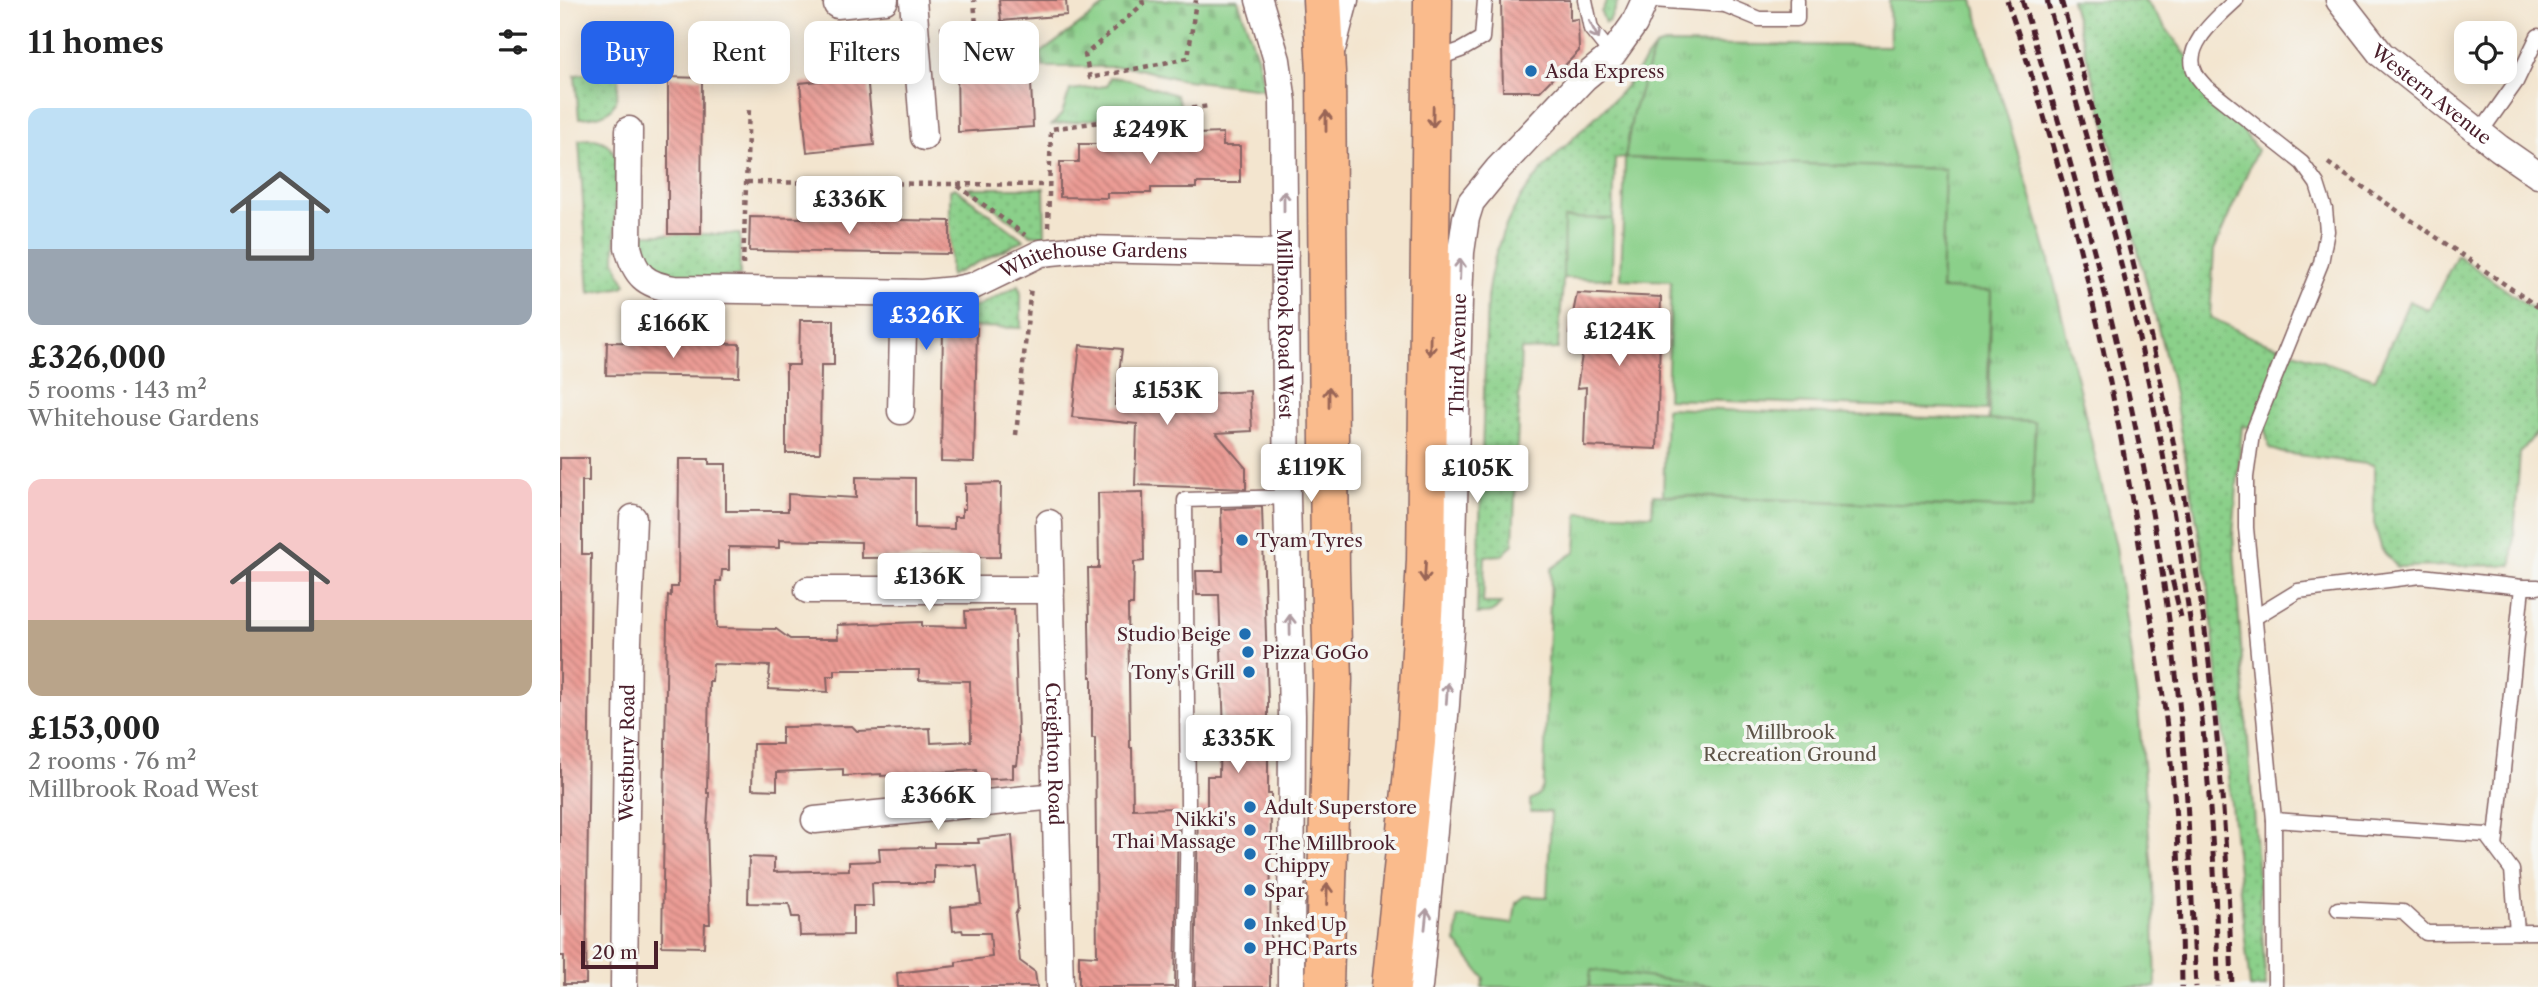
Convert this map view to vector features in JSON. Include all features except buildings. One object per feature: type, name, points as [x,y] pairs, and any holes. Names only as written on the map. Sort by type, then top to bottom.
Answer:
[{"type":"highway","points":[[1322,0],[1326,72],[1333,680],[1324,987]]},
{"type":"highway","points":[[1391,987],[1416,741],[1426,560],[1433,0]]},
{"type":"street","points":[[836,5],[885,0]]},
{"type":"street","points":[[913,0],[915,21]]},
{"type":"street","name":"Millbrook Road West","points":[[1259,0],[1282,82],[1292,715],[1291,987]]},
{"type":"street","points":[[1326,72],[1345,0]]},
{"type":"street","name":"Third Avenue","points":[[1419,987],[1449,654],[1459,300],[1466,218],[1471,202],[1498,169],[1584,78],[1612,55],[1634,24],[1645,0]]},
{"type":"street","name":"Western Avenue","points":[[2339,0],[2381,54],[2480,133],[2538,175]]},
{"type":"street","points":[[920,84],[924,137]]},
{"type":"street","name":"Whitehouse Gardens","points":[[629,130],[628,247],[631,261],[646,281],[666,288],[904,293],[974,286],[1040,255],[1082,249],[1284,253]]},
{"type":"street","points":[[901,411],[904,293]]},
{"type":"street","name":"Westbury Road","points":[[624,987],[628,642],[633,518]]},
{"type":"street","name":"Creighton Road","points":[[1049,523],[1060,987]]},
{"type":"street","points":[[808,590],[1051,590]]},
{"type":"street","points":[[815,820],[1056,796]]},
{"type":"lane","points":[[1434,60],[1461,50],[1482,38],[1485,0]]},
{"type":"lane","points":[[1585,0],[1591,29],[1612,55]]},
{"type":"lane","points":[[1652,0],[1725,3],[1759,19],[1797,19],[1797,0]]},
{"type":"lane","points":[[2236,0],[2203,31],[2193,52],[2194,72],[2206,88],[2302,163],[2317,184],[2325,209],[2327,231],[2320,263],[2252,434],[2245,504],[2274,820],[2275,987]]},
{"type":"lane","points":[[2480,133],[2516,82],[2538,36]]},
{"type":"lane","points":[[1185,987],[1188,805],[1185,500],[1287,497]]},
{"type":"lane","points":[[2257,616],[2298,591],[2421,576],[2538,587]]},
{"type":"lane","points":[[2495,848],[2522,587]]},
{"type":"lane","points":[[2274,820],[2486,835],[2512,870],[2517,932]]},
{"type":"lane","points":[[2338,909],[2403,912],[2426,933],[2538,932]]},
{"type":"path","points":[[925,29],[976,26],[974,0]]},
{"type":"path","points":[[1142,0],[1143,4],[1085,55],[1090,78],[1188,58],[1196,0]]},
{"type":"path","points":[[1016,435],[1031,302],[1040,255],[1051,129],[1209,106]]},
{"type":"path","points":[[742,290],[749,107]]},
{"type":"path","points":[[2325,161],[2538,307]]},
{"type":"path","points":[[747,182],[1048,185]]},
{"type":"path","points":[[957,186],[1040,255]]},
{"type":"green space","points":[[1108,0],[1238,0],[1258,59],[1264,89],[1178,79],[1131,67],[1043,67],[1041,53],[1108,3]]},
{"type":"green space","points":[[1607,0],[1619,0],[1609,21],[1605,23],[1601,12]]},
{"type":"green space","name":"Millbrook Recreation Ground","points":[[1889,0],[1973,0],[2047,252],[2116,546],[2138,707],[2153,881],[2156,987],[1482,987],[1484,978],[1456,942],[1458,917],[1513,924],[1516,903],[1525,896],[1547,897],[1551,812],[1530,812],[1530,800],[1541,791],[1544,778],[1551,569],[1576,551],[1578,513],[1652,515],[1653,495],[2032,509],[2035,422],[1989,420],[1991,292],[1941,290],[1945,169],[1625,158],[1633,112],[1655,47],[1664,44],[1890,46]]},
{"type":"green space","points":[[2071,0],[2145,0],[2257,150],[2214,250],[2210,317],[2253,338],[2375,379],[2409,301],[2429,310],[2457,255],[2538,313],[2538,431],[2520,453],[2512,565],[2397,567],[2382,550],[2374,523],[2374,465],[2283,453],[2270,449],[2265,430],[2242,426],[2233,535],[2266,987],[2250,987],[2208,584],[2171,378]]},
{"type":"green space","points":[[1655,47],[1633,112],[1625,158],[1615,159],[1613,219],[1564,218],[1558,349],[1521,350],[1513,544],[1503,555],[1485,556],[1483,603],[1501,603],[1491,613],[1477,614],[1487,297],[1493,262],[1503,232],[1530,184],[1631,80]]},
{"type":"green space","points":[[581,74],[581,84],[618,84],[613,106],[601,115],[579,118],[575,75]]},
{"type":"green space","points":[[1110,77],[1127,79],[1176,95],[1181,107],[1052,125],[1062,114],[1070,90],[1107,86]]},
{"type":"green space","points":[[592,139],[607,144],[616,157],[615,260],[626,284],[623,287],[589,293],[579,140]]},
{"type":"green space","points":[[1625,158],[1945,169],[1941,289],[1991,291],[1987,410],[1667,399],[1671,281],[1621,279]]},
{"type":"green space","points":[[955,188],[1024,240],[950,276],[950,190]]},
{"type":"green space","points":[[967,188],[1044,188],[1045,236],[1031,235]]},
{"type":"green space","points":[[1564,218],[1613,219],[1612,279],[1563,278]]},
{"type":"green space","points":[[641,234],[740,234],[740,276],[702,278],[664,271],[654,265],[647,255]]},
{"type":"green space","points":[[1019,285],[1021,328],[922,326],[927,313],[978,306]]},
{"type":"green space","points":[[1666,408],[2035,422],[2032,509],[1663,495]]},
{"type":"green space","points":[[1591,970],[1721,987],[1589,987]]},
{"type":"railway","points":[[2007,0],[2068,203],[2116,410],[2167,728],[2179,870],[2182,987]]},
{"type":"railway","points":[[2022,0],[2096,259],[2118,347],[2154,523],[2179,702],[2196,987]]},
{"type":"railway","points":[[2047,0],[2132,308],[2173,509],[2205,747],[2216,907],[2218,987]]},
{"type":"railway","points":[[2061,0],[2097,123],[2129,248],[2159,372],[2184,498],[2211,680],[2223,803],[2232,987]]},
{"type":"railway","points":[[2169,566],[2181,617]]},
{"type":"place","name":"Asda Express","points":[[1531,71]]},
{"type":"place","name":"Tyam Tyres","points":[[1242,540]]},
{"type":"place","name":"Studio Beige","points":[[1245,634]]},
{"type":"place","name":"Pizza GoGo","points":[[1248,652]]},
{"type":"place","name":"Tony's Grill","points":[[1249,672]]},
{"type":"place","name":"Adult Superstore","points":[[1250,807]]},
{"type":"place","name":"Nikki's Thai Massage","points":[[1250,830]]},
{"type":"place","name":"The Millbrook Chippy","points":[[1250,854]]},
{"type":"place","name":"Spar","points":[[1250,890]]},
{"type":"place","name":"Inked Up","points":[[1250,924]]},
{"type":"place","name":"PHC Parts","points":[[1250,948]]}]
